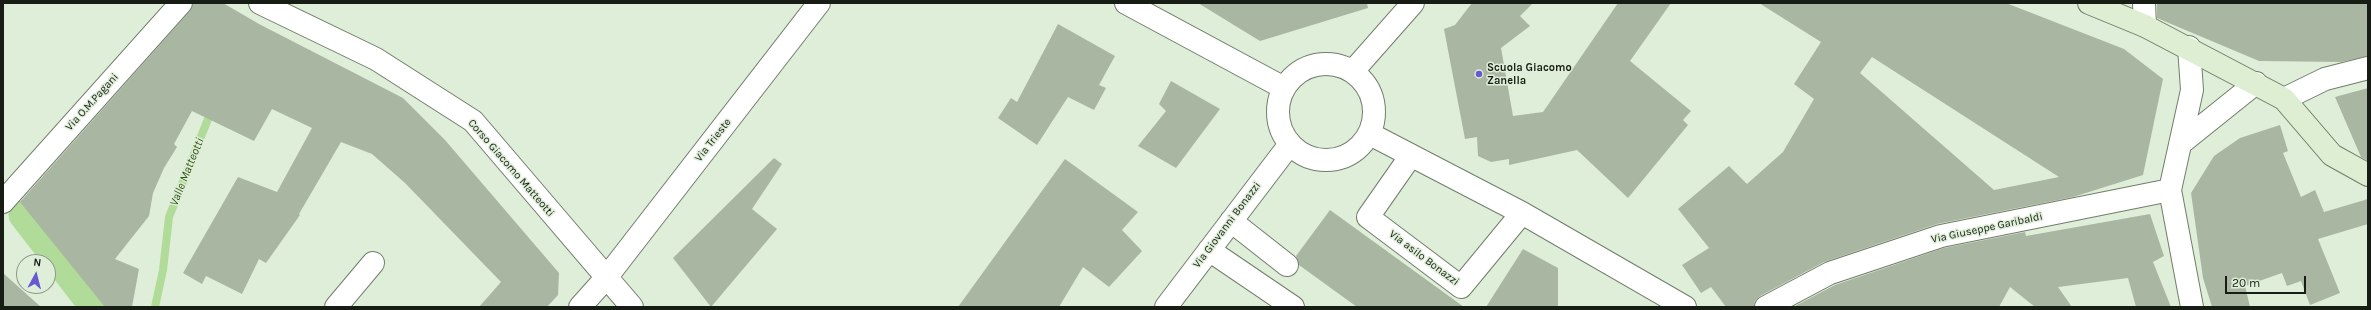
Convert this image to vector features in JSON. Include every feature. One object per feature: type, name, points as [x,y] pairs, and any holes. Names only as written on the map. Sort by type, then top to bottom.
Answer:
[{"type":"street","name":"Via O.M.Pagani","points":[[4,198],[181,3]]},
{"type":"street","name":"Corso Giacomo Matteotti","points":[[260,3],[376,59],[473,121],[632,307]]},
{"type":"street","name":"Via Trieste","points":[[580,307],[606,278],[819,3]]},
{"type":"street","points":[[1126,3],[1284,88]]},
{"type":"street","points":[[1353,71],[1413,3]]},
{"type":"street","points":[[2089,3],[2145,26],[2189,47],[2284,99],[2332,155],[2368,175]]},
{"type":"street","points":[[2144,3],[2145,26]]},
{"type":"street","points":[[2189,47],[2192,90],[2170,190],[2192,307]]},
{"type":"street","points":[[1315,64],[1332,64],[1353,71],[1365,82],[1375,114],[1370,134],[1358,149],[1344,157],[1331,160],[1314,159],[1298,152],[1290,144],[1281,129],[1278,104],[1284,88],[1300,71],[1315,64]]},
{"type":"street","points":[[2284,99],[2325,79],[2368,68]]},
{"type":"street","points":[[2180,144],[2256,83]]},
{"type":"street","points":[[1370,134],[1522,213],[1685,307]]},
{"type":"street","name":"Via Giovanni Bonazzi","points":[[1166,307],[1290,144]]},
{"type":"street","name":"Via asilo Bonazzi","points":[[1410,156],[1368,217],[1461,287],[1522,213]]},
{"type":"street","name":"Via Giuseppe Garibaldi","points":[[1766,307],[1830,273],[1941,236],[2170,190]]},
{"type":"street","points":[[1231,221],[1286,265]]},
{"type":"street","points":[[1209,250],[1293,307]]},
{"type":"street","points":[[336,307],[373,263]]},
{"type":"building","points":[[193,3],[223,3],[259,24],[403,98],[445,140],[559,273],[558,295],[547,307],[479,307],[501,282],[405,183],[372,154],[341,142],[299,214],[300,215],[266,263],[259,259],[242,294],[206,276],[202,284],[183,273],[238,177],[277,192],[312,128],[272,109],[254,141],[192,111],[174,144],[177,147],[164,168],[153,193],[149,216],[115,259],[139,269],[132,307],[105,307],[20,202],[190,11]]},
{"type":"building","points":[[1198,3],[1367,3],[1368,8],[1260,41]]},
{"type":"building","name":"Scuola Giacomo Zanella","points":[[1472,3],[1533,3],[1520,16],[1530,26],[1501,48],[1513,116],[1543,112],[1618,3],[1671,3],[1630,61],[1691,111],[1683,120],[1688,125],[1628,198],[1577,150],[1509,165],[1509,159],[1491,162],[1478,156],[1477,137],[1465,139],[1444,29],[1455,25]]},
{"type":"building","points":[[1759,3],[2006,3],[2124,49],[2163,79],[2143,175],[2073,197],[1937,224],[1824,262],[1760,296],[1755,301],[1754,307],[1726,307],[1711,287],[1701,293],[1682,265],[1709,248],[1678,209],[1729,166],[1747,184],[1783,152],[1814,99],[1794,84],[1821,42]],"holes":[[[1872,57],[2059,177],[1994,190],[1860,73]]]},
{"type":"building","points":[[2157,3],[2368,3],[2368,56],[2341,62],[2259,61],[2157,18]]},
{"type":"building","points":[[1058,24],[1115,56],[1099,85],[1106,88],[1094,110],[1068,97],[1037,145],[998,118],[1011,98],[1017,102]]},
{"type":"building","points":[[1171,81],[1220,109],[1176,168],[1138,146],[1166,111],[1159,104]]},
{"type":"building","points":[[2368,88],[2368,161],[2361,157],[2335,97]]},
{"type":"building","points":[[2280,125],[2288,151],[2283,153],[2301,197],[2315,190],[2324,212],[2368,199],[2368,224],[2318,239],[2340,293],[2310,305],[2301,281],[2287,286],[2282,273],[2245,286],[2250,307],[2212,307],[2203,278],[2191,193],[2214,156],[2240,138]]},
{"type":"building","points":[[774,158],[782,164],[752,209],[777,229],[711,307],[673,258]]},
{"type":"building","points":[[1065,159],[1138,212],[1122,230],[1142,251],[1109,287],[1083,267],[1059,307],[958,307]]},
{"type":"building","points":[[1330,210],[1464,307],[1357,307],[1299,265],[1296,256]]},
{"type":"building","points":[[2150,214],[2164,256],[2153,262],[2171,307],[2136,307],[2128,278],[2058,287],[2072,307],[2035,307],[2010,287],[1999,307],[1793,307],[1835,285],[1944,248],[2025,232],[2026,236]]},
{"type":"building","points":[[1523,249],[1558,268],[1558,307],[1486,307]]},
{"type":"building","points":[[3,273],[16,285],[16,294],[26,294],[41,307],[3,307]]},
{"type":"waterway","name":"Valle Matteotti","points":[[155,307],[163,270],[169,217],[212,109]]},
{"type":"waterway","points":[[23,215],[94,307]]},
{"type":"place","name":"Scuola Giacomo Zanella","points":[[1479,74]]}]
